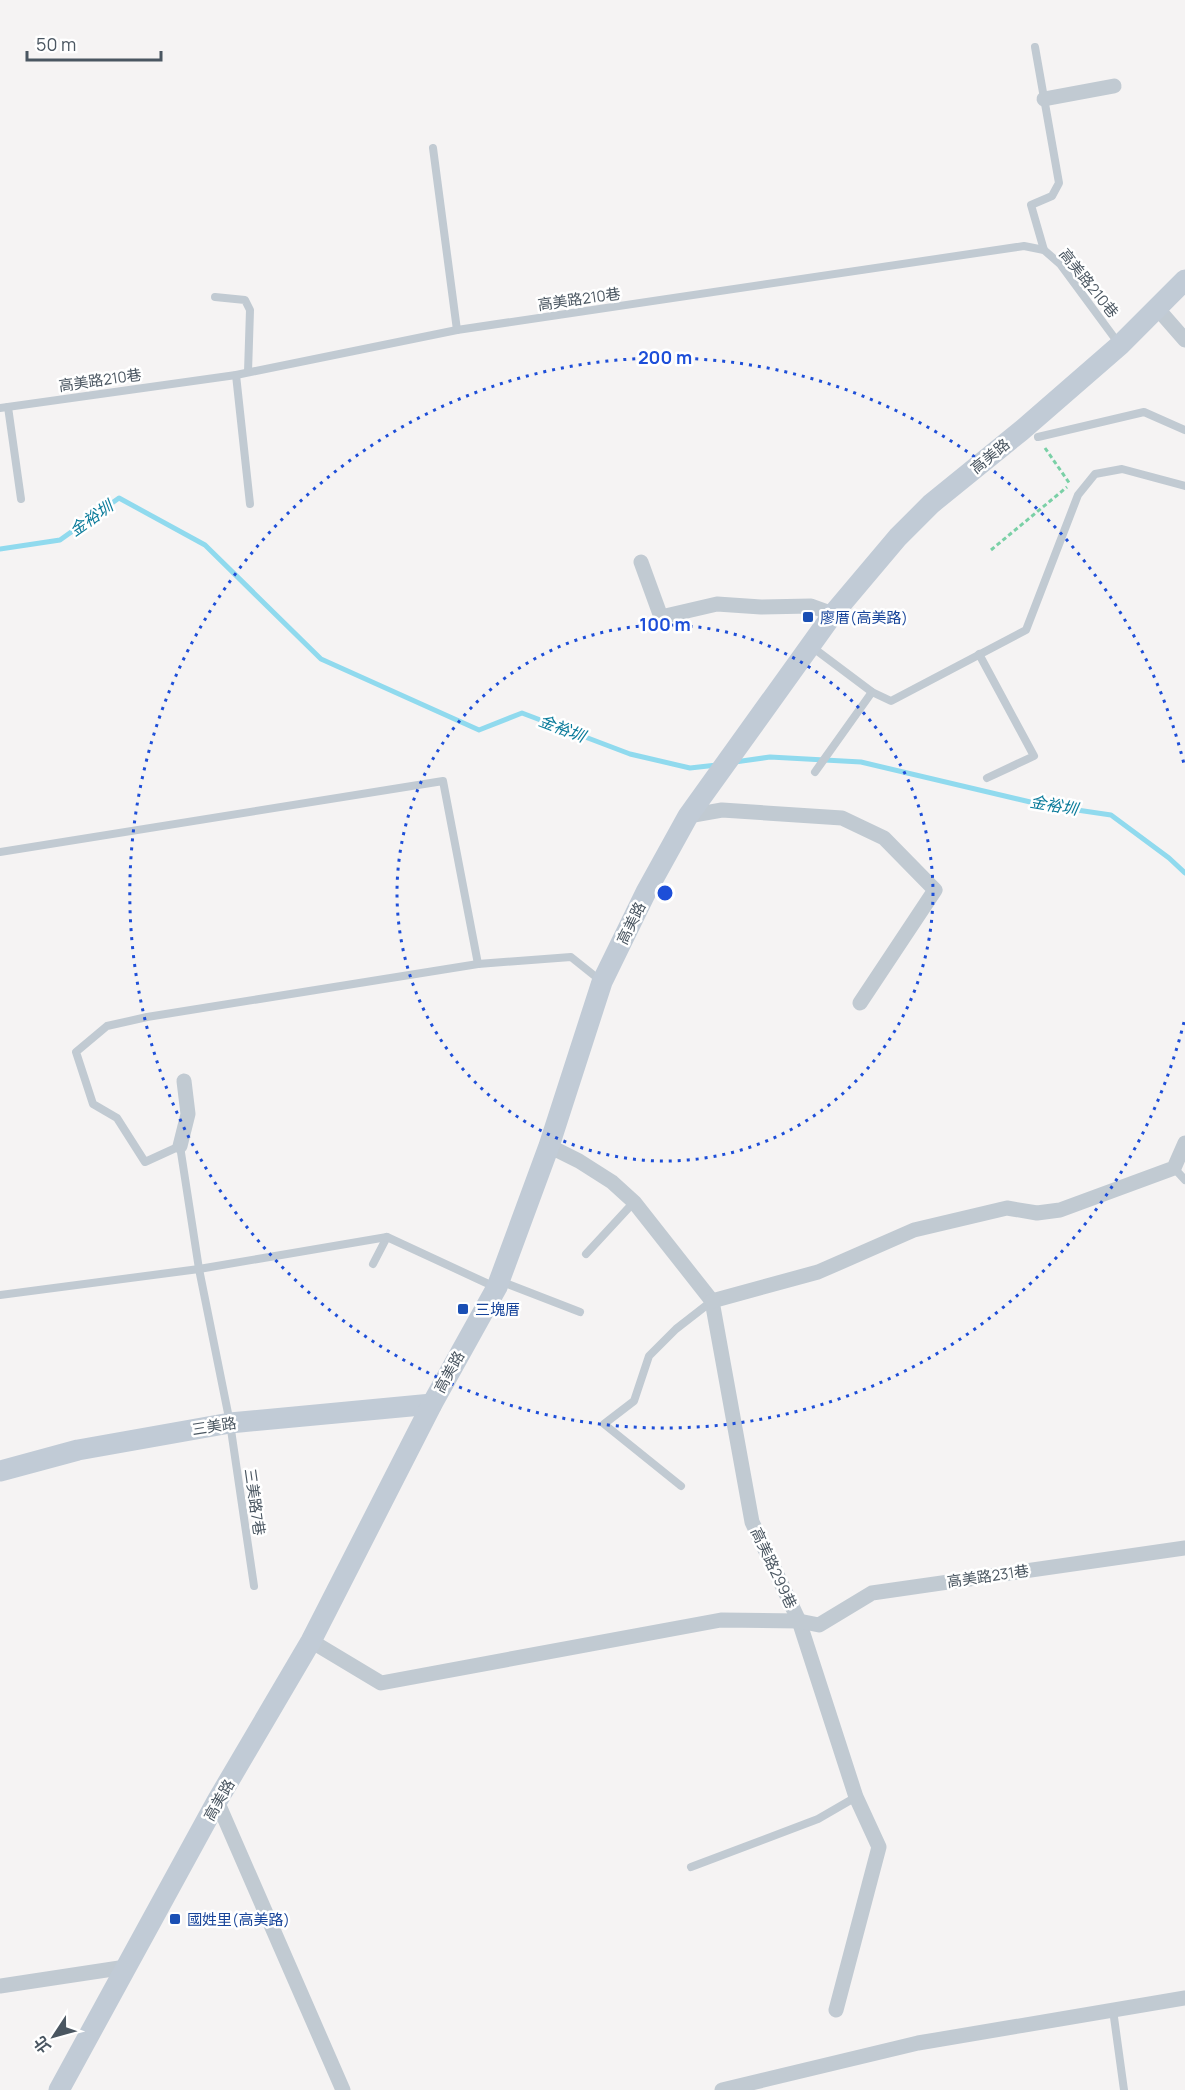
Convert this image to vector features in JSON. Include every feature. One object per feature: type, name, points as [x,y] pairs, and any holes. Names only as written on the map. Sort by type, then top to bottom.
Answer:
[{"type":"street","points":[[1044,99],[1114,86]]},
{"type":"street","name":"高美路","points":[[59,2090],[218,1801],[311,1641],[432,1404],[498,1284],[549,1146],[602,982],[646,892],[688,816],[834,614],[898,537],[931,504],[1021,431],[1120,345],[1185,280]]},
{"type":"street","points":[[1157,308],[1185,340]]},
{"type":"street","points":[[640,562],[661,616],[717,604],[761,607],[811,606],[834,614]]},
{"type":"street","points":[[688,816],[722,810],[842,818],[884,838],[935,890],[860,1003]]},
{"type":"street","points":[[180,1146],[188,1114],[184,1081]]},
{"type":"street","points":[[712,1301],[818,1272],[914,1230],[1007,1208],[1037,1213],[1060,1210],[1174,1168],[1185,1143]]},
{"type":"street","name":"高美路299巷","points":[[549,1146],[579,1161],[612,1182],[634,1202],[712,1301],[752,1522],[799,1621],[856,1797],[879,1847],[836,2010]]},
{"type":"street","name":"三美路","points":[[0,1470],[78,1450],[230,1423],[432,1404]]},
{"type":"street","name":"高美路231巷","points":[[311,1641],[381,1683],[721,1620],[799,1621],[819,1625],[872,1593],[1185,1548]]},
{"type":"street","points":[[218,1801],[343,2090]]},
{"type":"street","points":[[0,1986],[126,1967]]},
{"type":"street","points":[[722,2090],[918,2043],[1185,1998]]},
{"type":"lane","points":[[1035,47],[1059,183],[1052,196],[1031,205],[1044,250]]},
{"type":"lane","points":[[433,148],[457,330]]},
{"type":"lane","name":"高美路210巷","points":[[4,407],[236,375],[457,330],[1024,246],[1044,250],[1060,264],[1120,345]]},
{"type":"lane","points":[[215,297],[245,300],[250,310],[248,372]]},
{"type":"lane","points":[[236,375],[250,504]]},
{"type":"lane","points":[[4,407],[21,499]]},
{"type":"lane","points":[[1038,437],[1144,412],[1185,430]]},
{"type":"lane","points":[[811,646],[872,692],[891,701],[1026,630],[1078,495],[1095,474],[1122,468],[1185,486]]},
{"type":"lane","points":[[979,654],[1034,756],[987,778]]},
{"type":"lane","points":[[815,772],[872,692]]},
{"type":"lane","points":[[0,852],[443,781],[478,964]]},
{"type":"lane","points":[[180,1146],[145,1162],[117,1118],[93,1104],[76,1052],[107,1026],[478,964],[571,957],[602,982]]},
{"type":"lane","name":"三美路7巷","points":[[180,1146],[199,1269],[230,1423],[254,1586]]},
{"type":"lane","points":[[1174,1168],[1185,1180]]},
{"type":"lane","points":[[586,1254],[634,1202]]},
{"type":"lane","points":[[373,1264],[387,1237]]},
{"type":"lane","points":[[0,1295],[199,1269],[387,1237],[498,1284],[580,1312]]},
{"type":"lane","points":[[681,1486],[604,1424],[634,1401],[649,1356],[676,1329],[712,1301]]},
{"type":"lane","points":[[691,1867],[818,1819],[856,1797]]},
{"type":"lane","points":[[1113,2010],[1124,2090]]},
{"type":"path","points":[[1038,437],[1078,495]]},
{"type":"path","points":[[992,550],[1070,484]]},
{"type":"waterway","name":"金裕圳","points":[[0,549],[60,540],[119,498],[205,545],[321,659],[479,730],[522,713],[630,754],[690,768],[717,765]]},
{"type":"waterway","name":"金裕圳","points":[[735,762],[770,757],[861,762],[1043,805],[1111,815],[1169,858],[1185,873]]},
{"type":"place","name":"廖厝(高美路)","points":[[808,617]]},
{"type":"place","name":"三塊厝","points":[[463,1309]]},
{"type":"place","name":"國姓里(高美路)","points":[[175,1919]]}]
